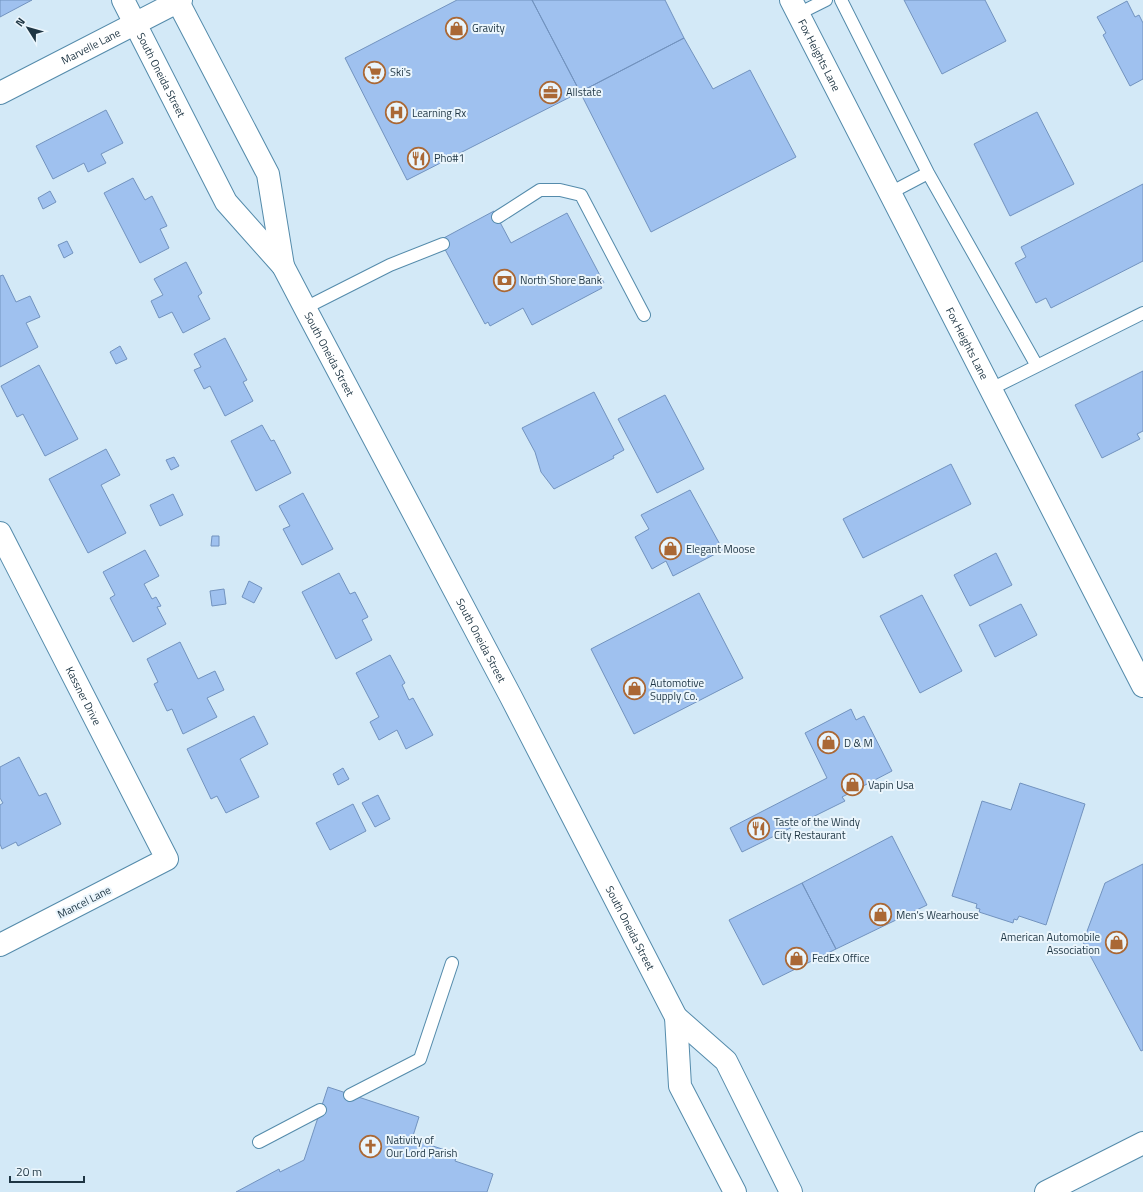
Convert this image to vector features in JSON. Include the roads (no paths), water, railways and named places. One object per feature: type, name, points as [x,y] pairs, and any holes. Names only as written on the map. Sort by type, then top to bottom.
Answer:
[{"type":"street","name":"South Oneida Street","points":[[123,0],[226,202],[283,266],[511,697],[676,1017],[726,1061],[791,1192]]},
{"type":"street","name":"South Oneida Street","points":[[179,1],[268,174],[283,266]]},
{"type":"street","name":"Marvelle Lane","points":[[0,93],[179,1]]},
{"type":"street","name":"Fox Heights Lane","points":[[795,7],[1143,686]]},
{"type":"street","name":"Kassner Drive","points":[[0,533],[167,859]]},
{"type":"street","name":"Mancel Lane","points":[[0,945],[167,859]]},
{"type":"street","name":"South Oneida Street","points":[[676,1017],[680,1086],[735,1192]]},
{"type":"street","points":[[1046,1192],[1143,1143]]},
{"type":"lane","points":[[795,7],[826,0]]},
{"type":"lane","points":[[841,0],[928,173],[1037,366]]},
{"type":"lane","points":[[890,193],[928,173]]},
{"type":"lane","points":[[498,217],[540,190],[560,190],[581,195],[644,315]]},
{"type":"lane","points":[[305,308],[390,265],[443,244]]},
{"type":"lane","points":[[991,389],[1143,313]]},
{"type":"lane","points":[[350,1095],[420,1060],[452,963]]},
{"type":"lane","points":[[259,1142],[320,1110]]},
{"type":"place","name":"Gravity","points":[[457,28]]},
{"type":"place","name":"Ski's","points":[[375,72]]},
{"type":"place","name":"Allstate","points":[[550,92]]},
{"type":"place","name":"Learning Rx","points":[[397,113]]},
{"type":"place","name":"Pho#1","points":[[419,158]]},
{"type":"place","name":"North Shore Bank","points":[[505,280]]},
{"type":"place","name":"Elegant Moose","points":[[670,549]]},
{"type":"place","name":"Automotive Supply Co.","points":[[635,689]]},
{"type":"place","name":"D & M","points":[[828,743]]},
{"type":"place","name":"Vapin Usa","points":[[852,785]]},
{"type":"place","name":"Taste of the Windy City Restaurant","points":[[759,828]]},
{"type":"place","name":"Men's Wearhouse","points":[[881,915]]},
{"type":"place","name":"American Automobile Association","points":[[1116,943]]},
{"type":"place","name":"FedEx Office","points":[[797,958]]},
{"type":"place","name":"Nativity of Our Lord Parish","points":[[371,1146]]}]
